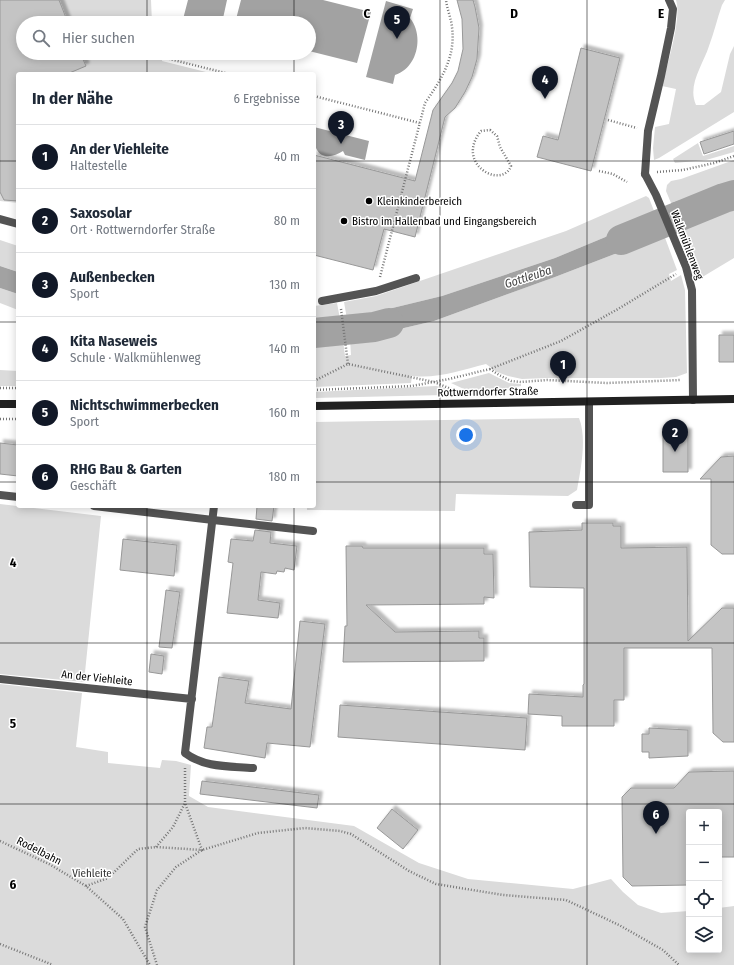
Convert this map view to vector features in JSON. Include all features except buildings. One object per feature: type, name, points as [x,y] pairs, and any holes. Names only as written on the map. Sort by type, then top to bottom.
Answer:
[{"type":"main road","name":"Rottwerndorfer Straße","points":[[316,406],[734,399]]},
{"type":"main road","points":[[0,404],[16,404]]},
{"type":"street","points":[[645,174],[648,131],[671,28],[673,9],[669,0]]},
{"type":"street","name":"Walkmühlenweg","points":[[645,174],[656,195],[686,267],[692,290],[693,400]]},
{"type":"street","points":[[0,219],[16,223]]},
{"type":"street","points":[[322,301],[376,290],[416,278]]},
{"type":"street","points":[[576,505],[589,505],[589,402]]},
{"type":"street","points":[[0,495],[16,497]]},
{"type":"street","points":[[111,508],[313,531]]},
{"type":"street","points":[[214,508],[185,753],[193,759],[207,764],[253,768]]},
{"type":"street","name":"An der Viehleite","points":[[0,679],[192,699]]},
{"type":"path","points":[[376,290],[425,103],[441,80],[448,65],[453,46],[452,29],[446,0]]},
{"type":"path","points":[[174,60],[221,72]]},
{"type":"path","points":[[316,97],[420,123]]},
{"type":"path","points":[[608,120],[648,131]]},
{"type":"path","points":[[490,130],[497,136],[500,147],[510,166],[509,170],[504,174],[493,175],[484,172],[479,168],[475,161],[473,147],[475,138],[481,131],[490,130]]},
{"type":"path","points":[[645,174],[662,171],[683,170],[714,163],[734,156]]},
{"type":"path","points":[[599,170],[613,174],[627,182]]},
{"type":"path","points":[[316,390],[412,386],[490,369],[561,341],[618,309],[686,267]]},
{"type":"path","points":[[340,303],[348,364]]},
{"type":"path","points":[[316,380],[348,364],[434,382]]},
{"type":"path","points":[[490,369],[511,381],[521,382],[547,380],[607,383],[693,379]]},
{"type":"path","points":[[0,388],[16,388]]},
{"type":"path","points":[[0,419],[16,419]]},
{"type":"path","points":[[185,753],[186,803],[202,850]]},
{"type":"path","points":[[156,847],[173,827],[186,803]]},
{"type":"path","points":[[157,965],[145,927],[157,890],[176,867],[202,850],[258,832],[305,828],[340,831],[358,838],[409,871],[436,884],[503,895],[566,900],[619,925],[663,950],[679,965]]},
{"type":"path","name":"Rodelbahn","points":[[0,841],[49,864],[86,886],[123,919],[150,965]]},
{"type":"path","points":[[86,886],[108,878],[138,849],[156,847],[202,850]]},
{"type":"path","points":[[0,944],[53,965]]},
{"type":"green space","points":[[0,0],[151,0],[152,16],[16,16],[16,60],[162,60],[206,72],[16,72],[16,203],[0,201]]},
{"type":"green space","points":[[676,0],[725,0],[697,75],[693,90],[696,105],[704,105],[721,92],[730,54],[734,46],[734,112],[654,160],[653,148],[655,127],[669,124],[676,89],[662,86],[676,30]]},
{"type":"green space","points":[[698,143],[703,156],[734,146],[734,152],[706,160],[675,163],[673,159]]},
{"type":"green space","points":[[734,160],[734,184],[671,203],[666,191],[667,185],[671,181],[681,179]]},
{"type":"green space","points":[[646,196],[649,198],[656,216],[555,258],[442,296],[347,319],[344,302],[376,296],[566,231]]},
{"type":"green space","points":[[734,206],[734,258],[699,279],[682,231],[715,213]]},
{"type":"green space","points":[[664,235],[677,270],[669,274],[671,281],[681,275],[685,290],[687,373],[676,377],[661,378],[522,379],[497,372],[486,364],[440,375],[422,377],[412,376],[411,383],[316,387],[316,342],[343,340],[345,356],[351,355],[350,339],[434,321]]},
{"type":"green space","points":[[0,240],[16,245],[16,271],[0,266]]},
{"type":"green space","points":[[0,288],[16,293],[16,309],[0,303]]},
{"type":"green space","points":[[337,303],[340,319],[316,321],[316,306]]},
{"type":"green space","points":[[0,370],[16,371],[16,386],[0,386]]},
{"type":"green space","points":[[489,373],[509,383],[521,384],[521,386],[472,395],[468,391],[451,383]]},
{"type":"green space","points":[[436,386],[445,388],[445,395],[316,398],[316,392]]},
{"type":"green space","points":[[579,418],[583,435],[583,444],[582,463],[577,490],[568,496],[456,494],[455,511],[307,510],[307,508],[316,508],[316,422]]},
{"type":"green space","points":[[0,504],[16,506],[16,508],[34,508],[101,516],[84,682],[0,674]]},
{"type":"green space","name":"Viehleite","points":[[0,684],[82,693],[76,747],[108,752],[108,763],[160,768],[162,760],[176,761],[191,765],[189,796],[208,807],[354,826],[419,863],[468,879],[573,889],[611,879],[638,905],[661,913],[686,911],[686,953],[722,953],[722,908],[734,906],[734,965],[0,965]]},
{"type":"water","points":[[188,0],[227,0],[224,16],[184,16]]},
{"type":"water","points":[[241,0],[323,0],[371,12],[357,63],[316,53],[316,16],[237,16]]},
{"type":"water","points":[[386,1],[413,9],[410,18],[417,33],[414,58],[409,66],[395,75],[393,84],[366,77]]},
{"type":"water","points":[[316,128],[369,141],[365,160],[345,155],[343,151],[332,156],[324,156],[318,152],[316,148]]},
{"type":"water","points":[[734,184],[734,206],[715,213],[682,231],[671,203]]},
{"type":"water","points":[[656,216],[664,235],[434,321],[350,339],[347,319],[442,296],[555,258]]},
{"type":"water","points":[[0,266],[16,271],[16,293],[0,288]]},
{"type":"water","points":[[340,319],[343,340],[316,342],[316,321]]},
{"type":"waterway","name":"Gottleuba","points":[[621,240],[734,195]]},
{"type":"waterway","name":"Gottleuba","points":[[316,333],[374,327],[389,323]]},
{"type":"place","name":"Nichtschwimmerbecken","points":[[397,39]]},
{"type":"place","name":"Kita Naseweis","points":[[545,99]]},
{"type":"place","name":"Außenbecken","points":[[341,144]]},
{"type":"place","name":"Kleinkinderbereich","points":[[369,201]]},
{"type":"place","name":"Bistro im Hallenbad und Eingangsbereich","points":[[344,221]]},
{"type":"place","name":"An der Viehleite","points":[[563,384]]},
{"type":"place","name":"Saxosolar","points":[[675,452]]},
{"type":"place","name":"RHG Bau & Garten","points":[[656,834]]}]
